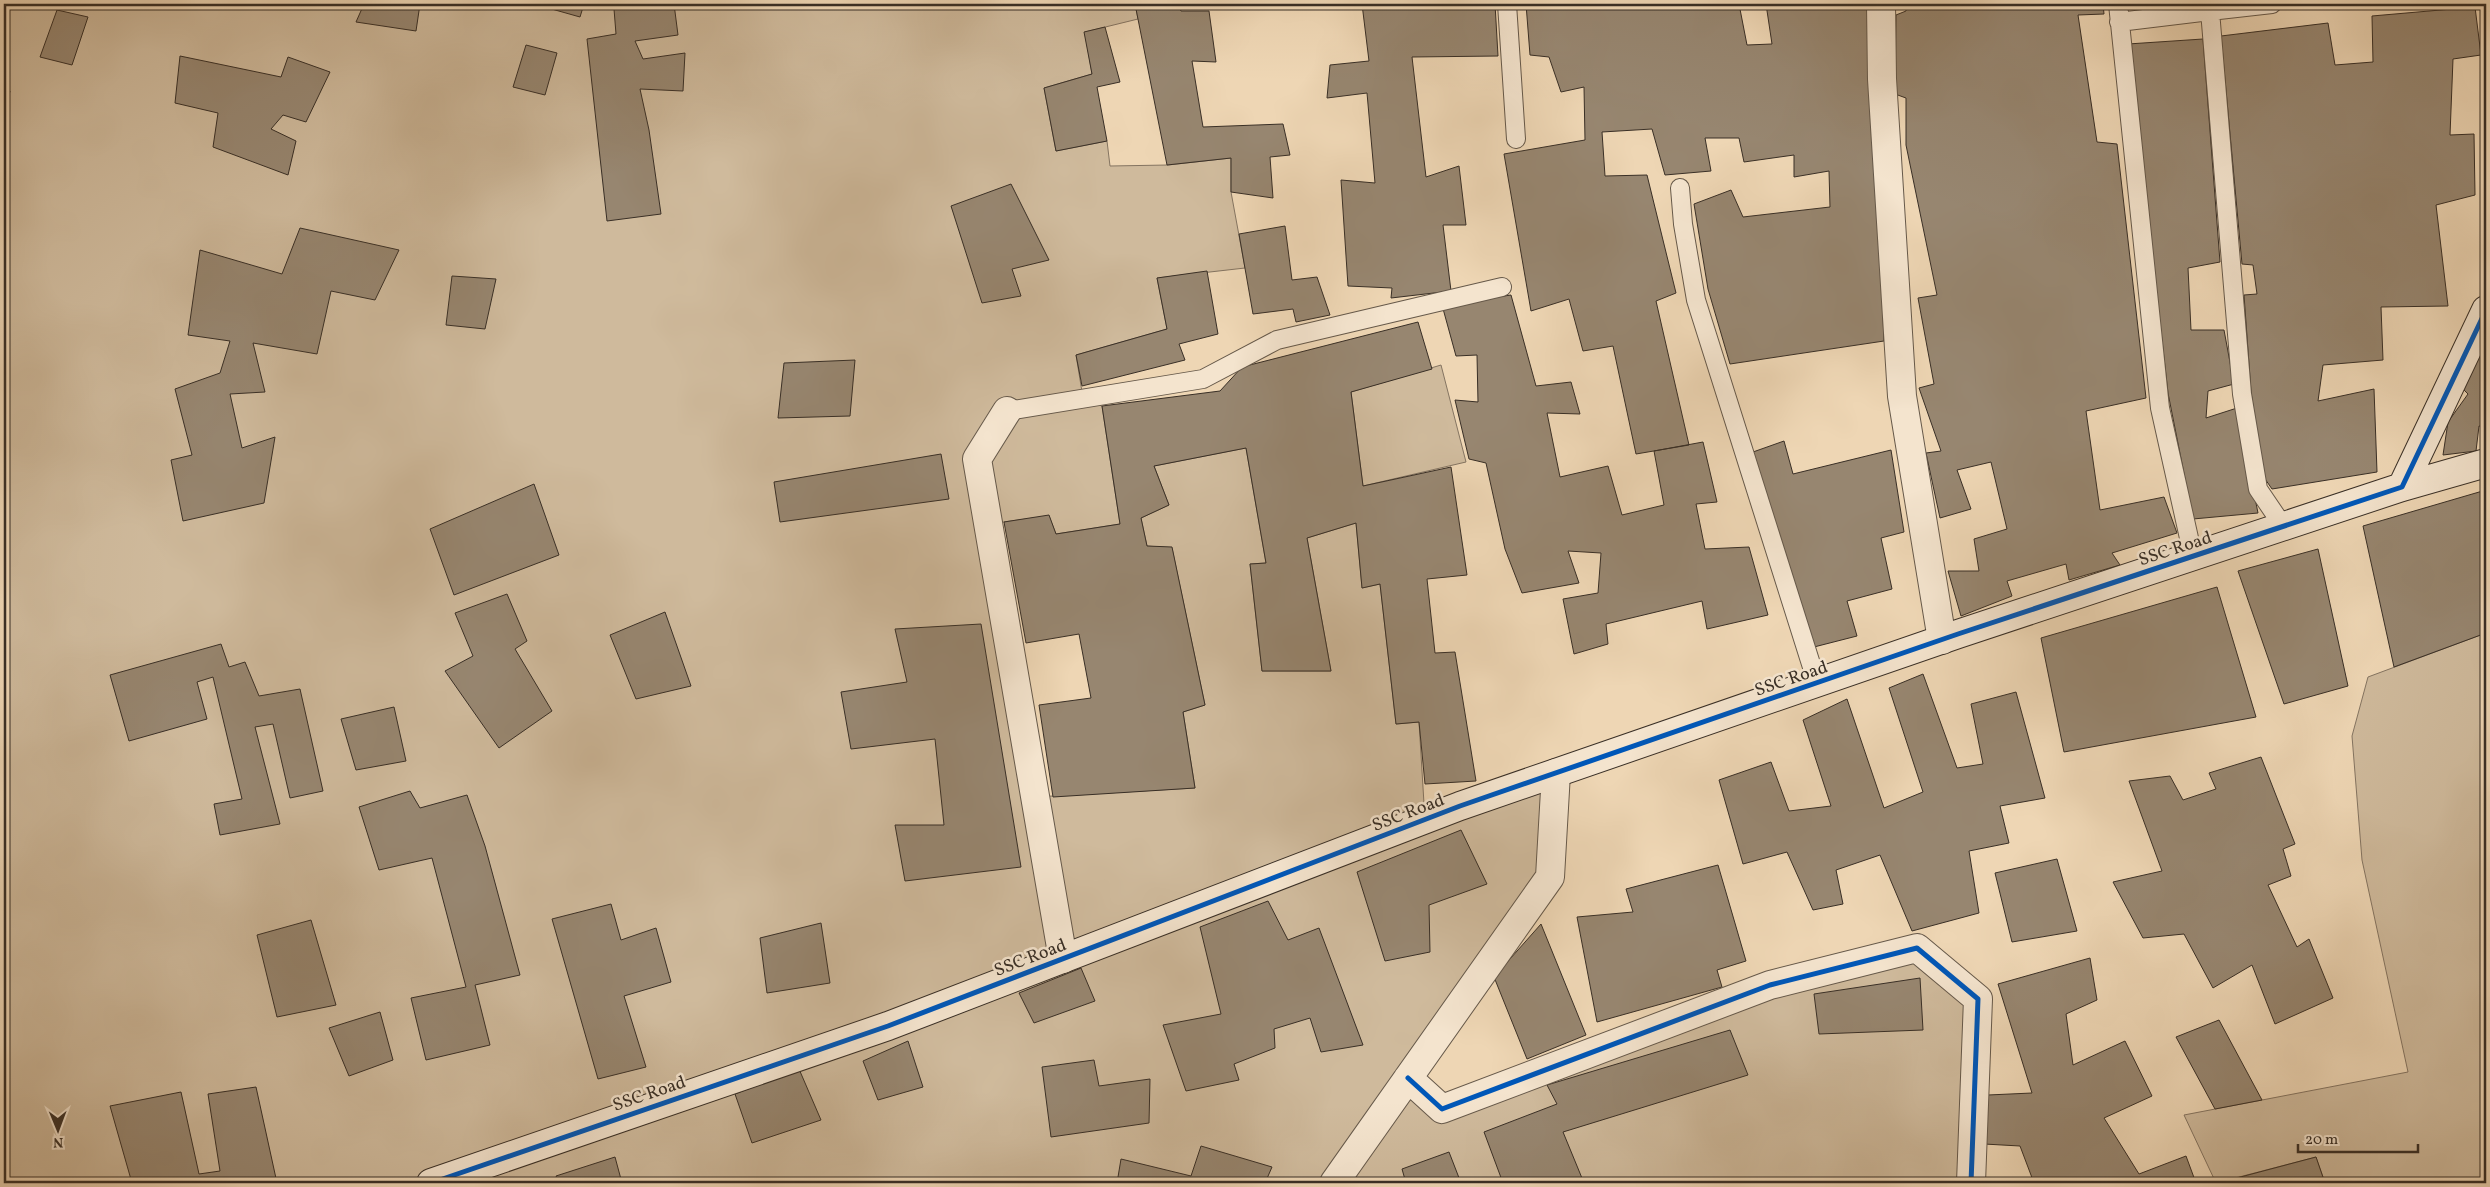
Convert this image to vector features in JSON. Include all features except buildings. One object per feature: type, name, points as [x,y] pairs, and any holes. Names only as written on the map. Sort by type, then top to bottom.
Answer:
[{"type":"street","points":[[1881,4],[1882,79],[1902,396],[1942,640]]},
{"type":"street","points":[[2402,486],[2486,310]]},
{"type":"street","points":[[1007,411],[976,459],[1063,958]]},
{"type":"street","name":"SSC Road","points":[[431,1183],[888,1026],[1460,806],[1942,640],[2402,486],[2486,463]]},
{"type":"street","points":[[1334,1183],[1550,877],[1556,773]]},
{"type":"street","points":[[1408,1078],[1442,1109],[1770,985],[1917,948],[1978,998],[1971,1183]]},
{"type":"lane","points":[[1507,4],[1516,139]]},
{"type":"lane","points":[[2118,4],[2160,408],[2193,556]]},
{"type":"lane","points":[[2119,22],[2272,4]]},
{"type":"lane","points":[[2210,11],[2242,394],[2258,489],[2283,526]]},
{"type":"lane","points":[[1680,188],[1683,224],[1696,300],[1817,683]]},
{"type":"lane","points":[[1007,411],[1203,379],[1277,340],[1502,287]]},
{"type":"shaded area","points":[[4,4],[1135,4],[1138,19],[1085,32],[1092,74],[1044,88],[1056,151],[1107,141],[1110,166],[1168,165],[1231,158],[1231,192],[1245,268],[1157,278],[1167,329],[1076,355],[1083,398],[1102,406],[1120,524],[1056,534],[1049,516],[988,524],[1035,797],[1195,788],[1183,712],[1205,705],[1172,548],[1147,546],[1141,518],[1169,505],[1154,466],[1246,448],[1266,563],[1250,564],[1262,671],[1331,671],[1307,538],[1356,523],[1362,588],[1380,584],[1396,724],[1419,722],[1425,820],[421,1183],[4,1183]]},
{"type":"shaded area","points":[[1441,365],[1466,462],[1363,486],[1351,392]]},
{"type":"shaded area","points":[[2486,633],[2486,1183],[2325,1183],[2316,1157],[2216,1183],[2184,1115],[2408,1072],[2362,860],[2352,736],[2368,677]]},
{"type":"shaded area","points":[[1556,773],[1550,877],[1408,1078],[1442,1109],[1917,948],[1978,999],[1971,1183],[431,1183]]},
{"type":"cycle path","points":[[431,1183],[888,1026],[1460,806],[1958,634],[2402,487],[2486,310]]},
{"type":"cycle path","points":[[1408,1078],[1442,1109],[1770,985],[1917,948],[1978,999],[1971,1183]]}]
